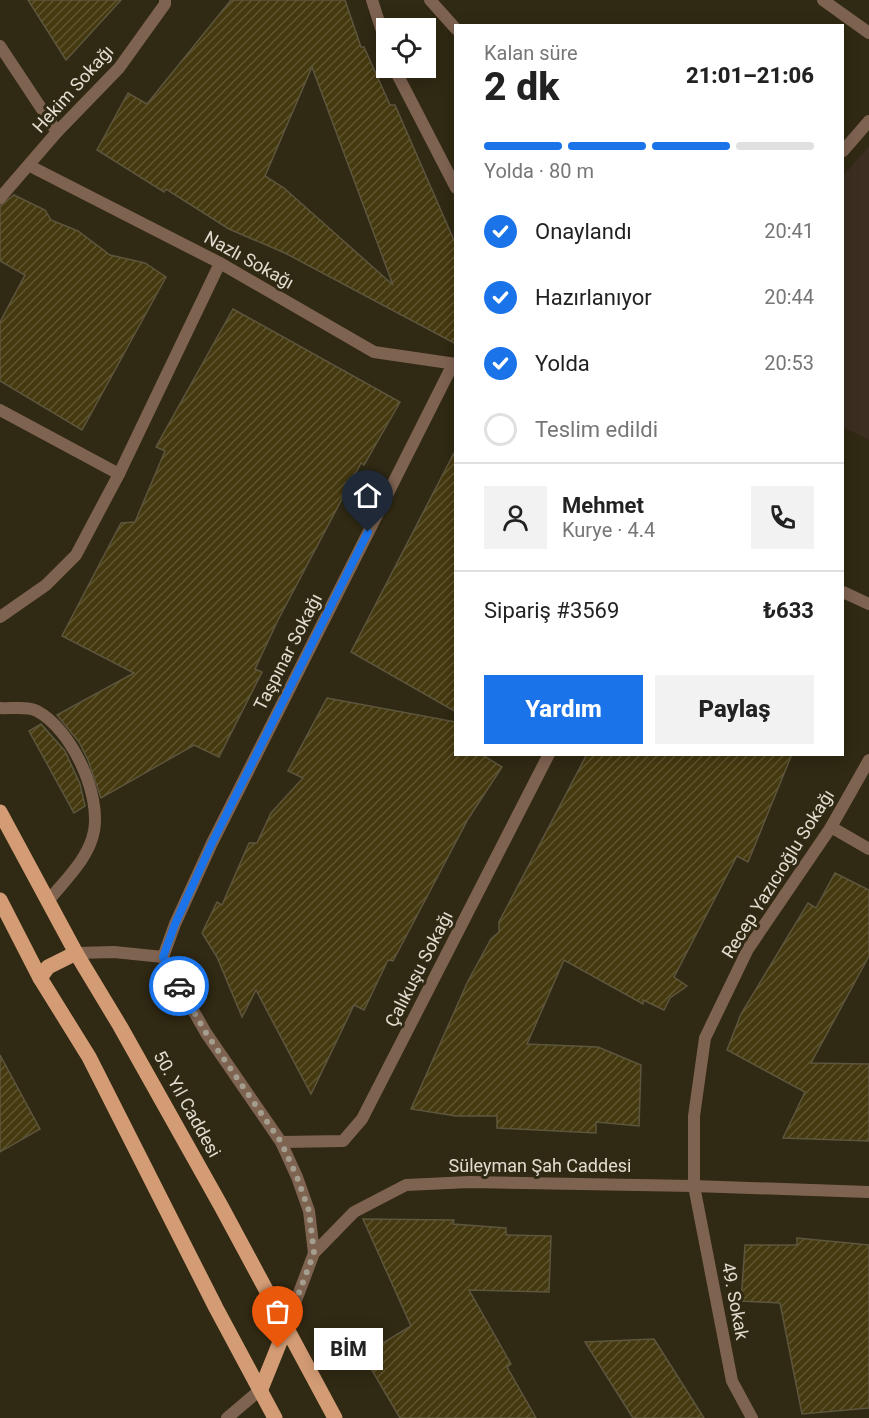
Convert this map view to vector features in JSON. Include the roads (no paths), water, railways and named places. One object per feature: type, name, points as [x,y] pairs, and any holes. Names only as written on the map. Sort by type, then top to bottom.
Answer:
[{"type":"main road","name":"50. Yıl Caddesi","points":[[0,812],[76,953],[120,1026],[221,1206],[335,1418]]},
{"type":"main road","points":[[0,900],[40,978],[89,1057],[216,1308],[275,1418]]},
{"type":"main road","points":[[40,978],[48,967],[76,953]]},
{"type":"main road","points":[[261,1389],[286,1328]]},
{"type":"street","name":"Hekim Sokağı","points":[[0,198],[57,132],[119,68],[165,4],[165,0]]},
{"type":"street","points":[[372,0],[378,18]]},
{"type":"street","points":[[430,0],[454,27]]},
{"type":"street","points":[[823,0],[869,33]]},
{"type":"street","points":[[0,46],[57,132]]},
{"type":"street","points":[[399,78],[454,184]]},
{"type":"street","points":[[844,150],[869,121]]},
{"type":"street","name":"Nazlı Sokağı","points":[[30,165],[220,263],[374,352],[454,365]]},
{"type":"street","points":[[0,617],[46,585],[76,555],[119,474],[220,263]]},
{"type":"street","name":"Taşpınar Sokağı","points":[[163,957],[175,924],[212,843],[454,365]]},
{"type":"street","points":[[0,410],[119,474]]},
{"type":"street","points":[[844,592],[869,604]]},
{"type":"street","points":[[0,708],[35,710],[58,728],[73,750],[89,783],[96,806],[94,831],[88,849],[49,900]]},
{"type":"street","name":"Çalıkuşu Sokağı","points":[[281,1142],[343,1141],[362,1119],[548,756]]},
{"type":"street","name":"Recep Yazıcıoğlu Sokağı","points":[[694,1186],[694,1116],[705,1038],[748,949],[831,827],[869,760]]},
{"type":"street","points":[[831,827],[869,849]]},
{"type":"street","points":[[76,953],[114,952],[163,957],[206,1033],[281,1142],[309,1211],[314,1253]]},
{"type":"street","name":"Süleyman Şah Caddesi","points":[[286,1328],[314,1253],[354,1212],[406,1185],[469,1182],[869,1192]]},
{"type":"street","name":"49. Sokak","points":[[694,1186],[732,1381],[752,1418]]},
{"type":"street","points":[[227,1418],[261,1389]]},
{"type":"place","name":"BİM","points":[[278,1348]]}]
